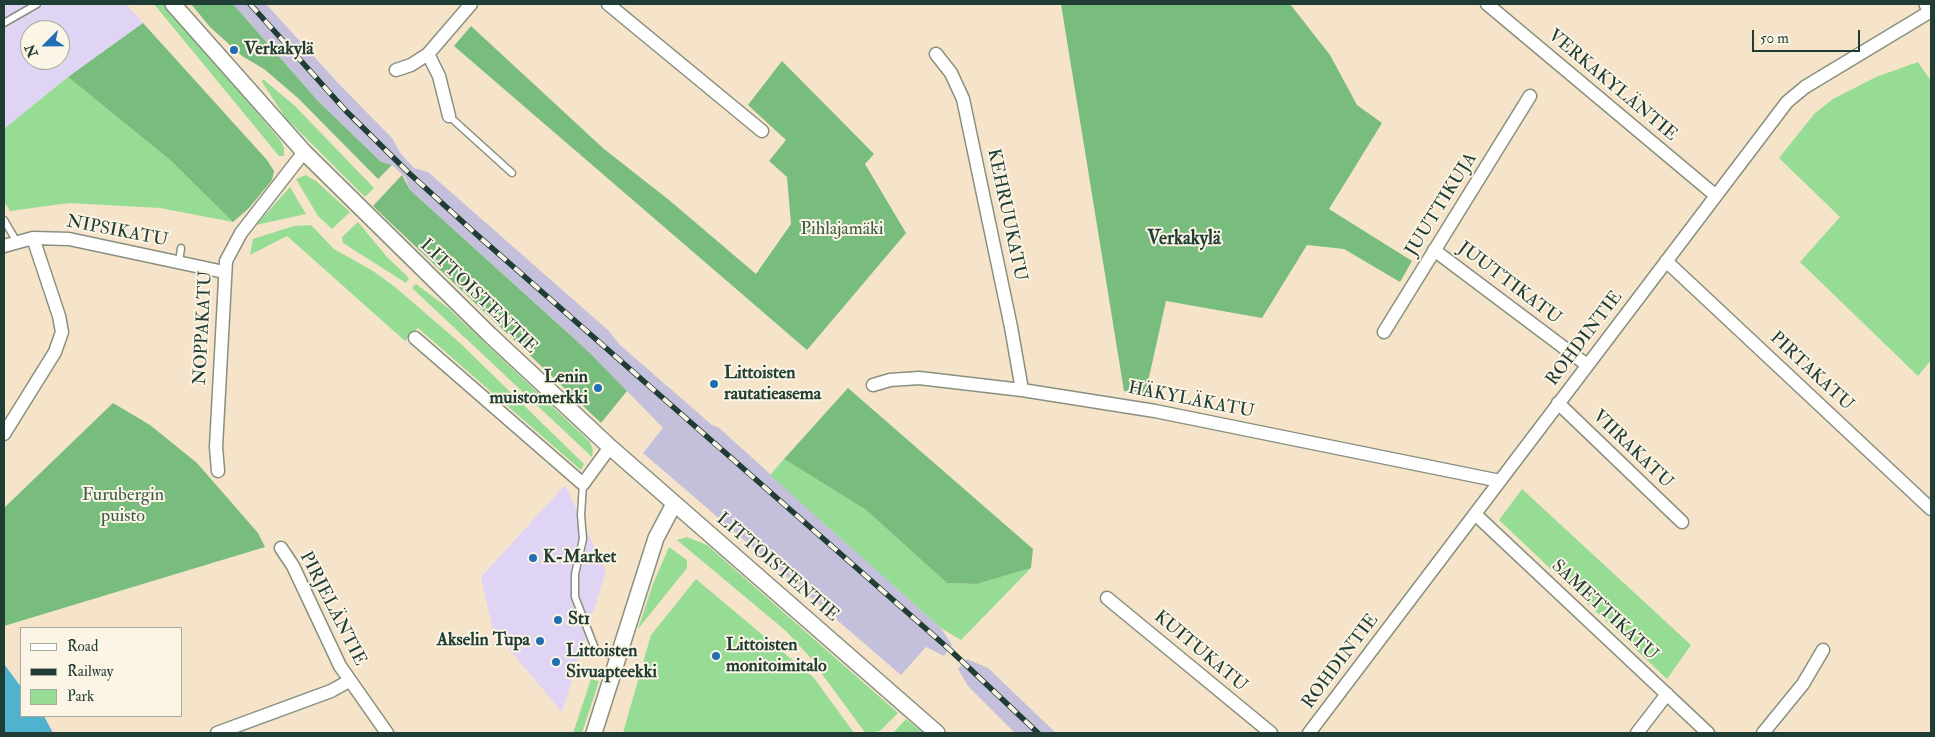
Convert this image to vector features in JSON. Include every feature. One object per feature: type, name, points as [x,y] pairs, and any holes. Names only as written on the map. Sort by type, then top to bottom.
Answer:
[{"type":"street","name":"LITTOISTENTIE","points":[[173,4],[304,152],[490,334],[610,447],[937,733]]},
{"type":"street","points":[[396,70],[411,65],[428,54],[471,4]]},
{"type":"street","points":[[608,4],[762,131]]},
{"type":"street","name":"VERKAKYLÄNTIE","points":[[1486,4],[1715,195]]},
{"type":"street","points":[[1927,4],[1931,11]]},
{"type":"street","name":"ROHDINTIE","points":[[1309,733],[1715,195],[1796,93],[1931,11]]},
{"type":"street","points":[[428,54],[438,76],[449,116]]},
{"type":"street","name":"KEHRUUKATU","points":[[936,54],[951,73],[963,99],[1009,317],[1022,390]]},
{"type":"street","name":"JUUTTIKUJA","points":[[1384,332],[1530,96]]},
{"type":"street","name":"NOPPAKATU","points":[[218,471],[216,447],[224,272],[230,250],[236,241],[304,152]]},
{"type":"street","points":[[4,434],[56,352],[62,332],[59,316],[33,238]]},
{"type":"street","name":"NIPSIKATU","points":[[4,246],[33,238],[69,239],[224,272]]},
{"type":"street","name":"JUUTTIKATU","points":[[1434,250],[1587,365]]},
{"type":"street","name":"PIRTAKATU","points":[[1666,261],[1930,504]]},
{"type":"street","points":[[415,338],[583,484],[610,447]]},
{"type":"street","name":"HÄKYLÄKATU","points":[[873,385],[890,380],[919,378],[1022,390],[1155,411],[1500,481]]},
{"type":"street","name":"VIIRAKATU","points":[[1558,403],[1682,522]]},
{"type":"street","points":[[594,733],[656,538],[674,504]]},
{"type":"street","name":"SAMETTIKATU","points":[[1475,514],[1708,733]]},
{"type":"street","name":"PIRJELÄNTIE","points":[[281,548],[293,566],[331,650],[349,681],[387,733]]},
{"type":"street","name":"KUITUKATU","points":[[1107,598],[1271,733]]},
{"type":"street","points":[[1763,733],[1803,684],[1823,650]]},
{"type":"street","points":[[216,733],[331,691],[349,681]]},
{"type":"street","points":[[1638,733],[1667,694]]},
{"type":"lane","points":[[4,23],[37,4]]},
{"type":"lane","points":[[449,116],[512,173]]},
{"type":"lane","points":[[4,220],[17,242]]},
{"type":"lane","points":[[179,262],[181,248]]},
{"type":"lane","points":[[583,484],[581,515],[583,539],[575,574],[574,597],[596,651],[618,657]]},
{"type":"shaded area","points":[[4,4],[126,4],[143,23],[68,77],[4,129]]},
{"type":"shaded area","points":[[233,4],[266,4],[339,84],[392,138],[401,154],[414,168],[428,172],[609,331],[620,345],[712,425],[718,427],[941,628],[952,645],[944,656],[926,647],[901,675],[643,453],[663,428],[590,353],[410,190],[405,177],[392,165],[381,162],[318,101]]},
{"type":"shaded area","points":[[565,485],[606,571],[562,712],[493,630],[481,577]]},
{"type":"shaded area","points":[[967,659],[988,668],[1056,733],[1015,733],[968,686],[958,669]]},
{"type":"green space","points":[[154,4],[165,4],[280,140],[284,148],[284,156],[279,156]]},
{"type":"green space","points":[[191,4],[233,4],[318,101],[381,162],[392,165],[378,179],[298,98],[264,69],[242,56],[210,27]]},
{"type":"green space","points":[[1061,4],[1290,4],[1330,55],[1357,105],[1382,123],[1329,209],[1412,261],[1400,282],[1344,249],[1307,245],[1262,318],[1166,301],[1145,395],[1124,391]]},
{"type":"green space","points":[[143,23],[267,160],[274,171],[272,180],[249,208],[233,222],[170,160],[68,77]]},
{"type":"green space","name":"Pihlajamäki","points":[[471,26],[604,149],[669,200],[756,274],[791,224],[787,177],[769,161],[786,140],[748,105],[782,61],[874,154],[865,164],[906,233],[807,350],[454,46]]},
{"type":"green space","points":[[1918,62],[1931,81],[1931,360],[1918,376],[1800,262],[1840,217],[1779,158],[1815,113],[1833,99],[1876,77]]},
{"type":"green space","points":[[68,77],[170,160],[233,222],[160,208],[69,203],[10,211],[4,201],[4,129]]},
{"type":"green space","points":[[263,79],[295,106],[374,188],[365,197],[285,117],[262,82]]},
{"type":"green space","points":[[306,175],[316,181],[350,212],[332,229],[318,216],[296,179]]},
{"type":"green space","points":[[402,175],[410,190],[590,353],[627,391],[601,423],[373,206]]},
{"type":"green space","points":[[290,187],[306,214],[256,225]]},
{"type":"green space","points":[[358,222],[387,257],[409,278],[406,283],[343,243],[342,237]]},
{"type":"green space","points":[[311,225],[334,249],[373,271],[395,287],[460,343],[584,464],[581,470],[418,328],[405,341],[287,236],[250,255],[253,239],[294,226]]},
{"type":"green space","points":[[416,284],[448,308],[590,442],[593,450],[592,457],[412,288]]},
{"type":"green space","points":[[848,388],[1033,549],[1031,568],[977,584],[947,583],[866,510],[784,459]]},
{"type":"green space","name":"Furubergin puisto","points":[[113,403],[150,425],[197,463],[258,533],[265,547],[4,626],[4,508]]},
{"type":"green space","points":[[784,459],[866,510],[947,583],[977,584],[1031,568],[961,640],[941,628],[770,475]]},
{"type":"green space","points":[[1522,489],[1691,645],[1667,679],[1499,520]]},
{"type":"green space","points":[[687,537],[707,545],[898,713],[880,731],[867,733],[864,731],[808,655],[786,631],[677,540]]},
{"type":"green space","points":[[669,547],[687,560],[687,568],[638,629],[653,584]]},
{"type":"green space","name":"Littoisten monitoimitalo","points":[[696,579],[814,678],[854,733],[623,733],[651,635]]},
{"type":"green space","points":[[591,679],[599,681],[582,733],[573,733]]},
{"type":"green space","points":[[906,719],[923,733],[893,733]]},
{"type":"water","points":[[4,664],[20,686],[20,717],[45,717],[53,733],[4,733]]},
{"type":"railway","points":[[250,4],[346,111],[410,174],[949,649],[1038,733]]},
{"type":"place","name":"Verkakylä","points":[[234,50]]},
{"type":"place","name":"Littoisten rautatieasema","points":[[714,384]]},
{"type":"place","name":"Lenin muistomerkki","points":[[598,388]]},
{"type":"place","name":"K-Market","points":[[533,558]]},
{"type":"place","name":"St1","points":[[558,620]]},
{"type":"place","name":"Akselin Tupa","points":[[540,641]]},
{"type":"place","name":"Littoisten monitoimitalo","points":[[716,656]]},
{"type":"place","name":"Littoisten Sivuapteekki","points":[[556,662]]},
{"type":"district","name":"Verkakylä","points":[[1184,240]]}]
